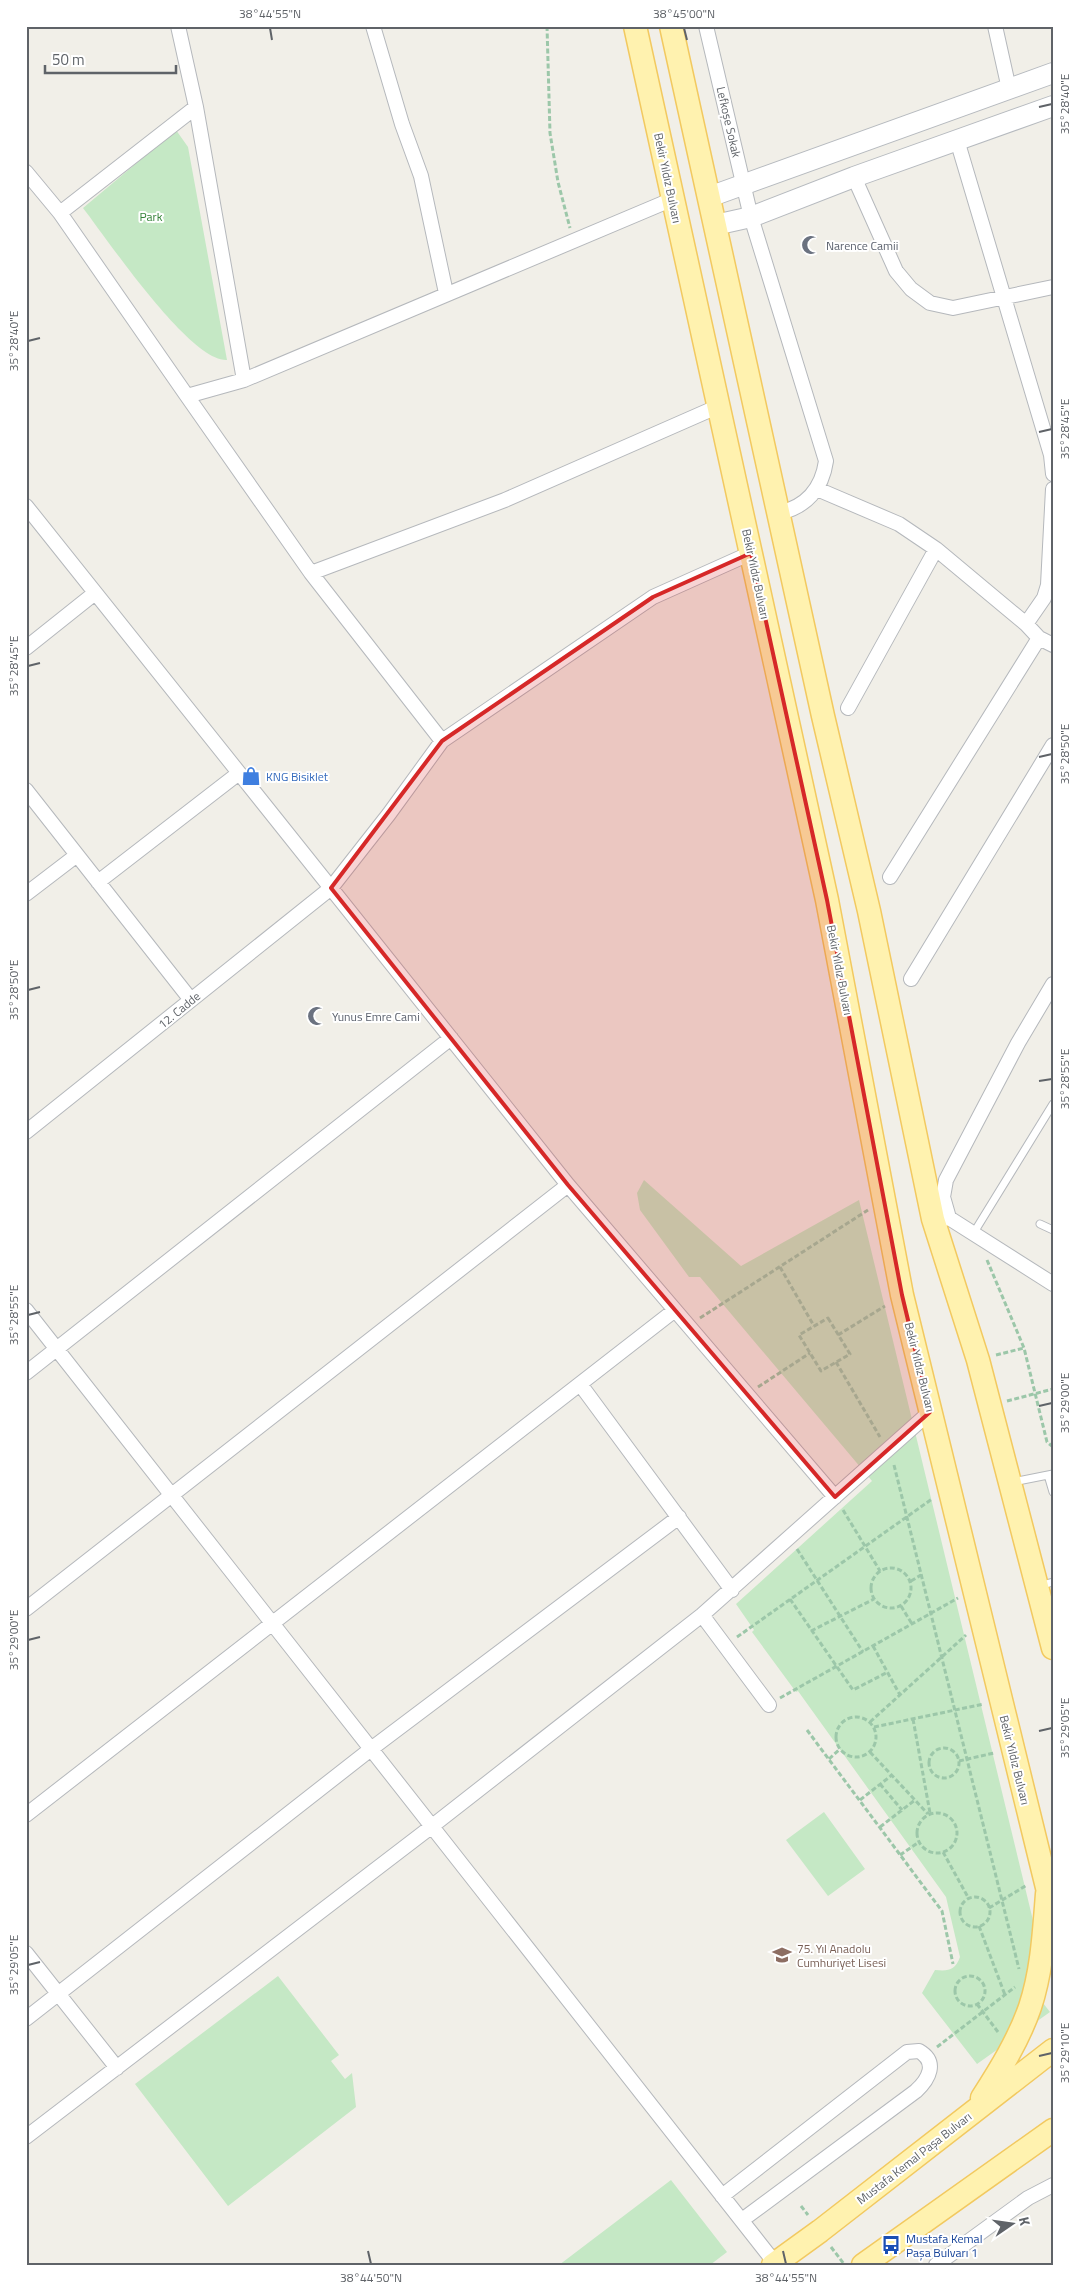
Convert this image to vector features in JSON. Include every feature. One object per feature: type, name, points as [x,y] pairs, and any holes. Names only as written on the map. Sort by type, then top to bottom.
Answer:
[{"type":"main road","name":"Bekir Yıldız Bulvarı","points":[[634,26],[827,900],[902,1294],[1049,1895]]},
{"type":"main road","points":[[671,26],[778,513],[941,1219],[1010,1483],[1045,1584],[1053,1648]]},
{"type":"main road","points":[[974,2111],[1020,2032],[1031,2005],[1038,1974],[1049,1895]]},
{"type":"main road","name":"Mustafa Kemal Paşa Bulvarı","points":[[774,2264],[820,2231],[1053,2050]]},
{"type":"main road","points":[[864,2265],[1053,2130]]},
{"type":"main road","points":[[1030,2146],[1053,2142]]},
{"type":"street","points":[[178,26],[196,107],[244,380]]},
{"type":"street","points":[[373,26],[402,124],[421,176],[446,293]]},
{"type":"street","name":"Lefkoşe Sokak","points":[[706,26],[751,217],[826,461],[822,480],[817,489]]},
{"type":"street","points":[[995,26],[1009,89]]},
{"type":"street","points":[[709,197],[1053,73]]},
{"type":"street","points":[[715,225],[751,217],[854,177],[1053,106]]},
{"type":"street","points":[[60,213],[196,107]]},
{"type":"street","points":[[957,140],[1052,455],[1053,474]]},
{"type":"street","points":[[26,172],[60,213],[311,573],[442,741]]},
{"type":"street","points":[[854,177],[896,271],[920,296],[945,308],[1053,287]]},
{"type":"street","points":[[188,396],[244,380],[446,293],[673,199]]},
{"type":"street","points":[[311,573],[505,500],[719,406]]},
{"type":"street","points":[[778,513],[796,508],[811,497],[817,489],[899,524],[936,549],[1026,624],[1039,638],[1053,645]]},
{"type":"street","points":[[1026,624],[1044,598],[1048,585],[1053,489]]},
{"type":"street","points":[[26,506],[568,1185],[835,1497]]},
{"type":"street","points":[[848,708],[936,549]]},
{"type":"street","name":"12. Cadde","points":[[26,1132],[331,888],[389,814],[442,741],[653,597],[751,553]]},
{"type":"street","points":[[26,648],[95,593]]},
{"type":"street","points":[[890,877],[1039,638]]},
{"type":"street","points":[[911,978],[1053,745]]},
{"type":"street","points":[[98,882],[239,773]]},
{"type":"street","points":[[26,790],[190,1000]]},
{"type":"street","points":[[26,894],[77,855]]},
{"type":"street","points":[[1053,984],[1018,1043],[946,1180],[941,1219],[1053,1284]]},
{"type":"street","points":[[26,1373],[451,1038]]},
{"type":"street","points":[[26,1609],[568,1185]]},
{"type":"street","points":[[26,1310],[742,2220],[774,2264]]},
{"type":"street","points":[[26,1815],[675,1310]]},
{"type":"street","points":[[580,1384],[732,1590]]},
{"type":"street","points":[[26,2137],[432,1827],[702,1615],[930,1412]]},
{"type":"street","points":[[26,2019],[371,1749],[679,1518]]},
{"type":"street","points":[[702,1615],[769,1704]]},
{"type":"street","points":[[26,1953],[117,2068]]},
{"type":"street","points":[[722,2196],[906,2052],[919,2051],[929,2058],[931,2064],[928,2076],[916,2091],[742,2220]]},
{"type":"street","points":[[936,2265],[1028,2198],[1053,2185]]},
{"type":"lane","points":[[975,1237],[1053,1104]]},
{"type":"lane","points":[[1040,1224],[1053,1230]]},
{"type":"lane","points":[[1010,1483],[1051,1474],[1053,1492]]},
{"type":"path","points":[[547,26],[550,133],[558,182],[573,240]]},
{"type":"path","points":[[689,1326],[883,1201]]},
{"type":"path","points":[[975,1237],[1024,1348],[1047,1442],[1053,1447]]},
{"type":"path","points":[[780,1267],[814,1326]]},
{"type":"path","points":[[838,1335],[902,1294]]},
{"type":"path","points":[[828,1318],[850,1354],[821,1371],[799,1335],[814,1326],[828,1318]]},
{"type":"path","points":[[978,1360],[1024,1348]]},
{"type":"path","points":[[747,1394],[810,1353]]},
{"type":"path","points":[[836,1362],[889,1449],[1020,1973]]},
{"type":"path","points":[[990,1405],[1053,1389]]},
{"type":"path","points":[[725,1646],[949,1487]]},
{"type":"path","points":[[835,1497],[880,1571]]},
{"type":"path","points":[[789,1538],[863,1652]]},
{"type":"path","points":[[896,1568],[905,1573],[910,1581],[910,1597],[901,1606],[886,1608],[874,1599],[872,1582],[880,1571],[896,1568]]},
{"type":"path","points":[[910,1581],[921,1575]]},
{"type":"path","points":[[769,1704],[974,1590]]},
{"type":"path","points":[[790,1599],[853,1690],[888,1672]]},
{"type":"path","points":[[811,1631],[874,1599]]},
{"type":"path","points":[[901,1606],[912,1624]]},
{"type":"path","points":[[870,1722],[981,1622]]},
{"type":"path","points":[[873,1646],[900,1695]]},
{"type":"path","points":[[874,1727],[1000,1700]]},
{"type":"path","points":[[858,1716],[870,1722],[874,1727],[876,1740],[870,1752],[855,1757],[840,1749],[836,1736],[842,1721],[858,1716]]},
{"type":"path","points":[[913,1719],[929,1814]]},
{"type":"path","points":[[808,1730],[942,1910],[953,1964]]},
{"type":"path","points":[[942,1748],[954,1752],[958,1761],[957,1770],[950,1777],[938,1776],[930,1767],[932,1755],[942,1748]]},
{"type":"path","points":[[829,1759],[840,1749]]},
{"type":"path","points":[[958,1761],[1012,1749]]},
{"type":"path","points":[[870,1752],[929,1814]]},
{"type":"path","points":[[922,1769],[930,1767]]},
{"type":"path","points":[[860,1800],[892,1775]]},
{"type":"path","points":[[880,1784],[902,1810]]},
{"type":"path","points":[[880,1827],[915,1800]]},
{"type":"path","points":[[944,1813],[956,1826],[956,1840],[952,1846],[943,1852],[928,1851],[919,1842],[916,1834],[918,1825],[929,1814],[944,1813]]},
{"type":"path","points":[[900,1855],[919,1842]]},
{"type":"path","points":[[943,1852],[969,1899]]},
{"type":"path","points":[[989,1908],[1002,1900],[1049,1895]]},
{"type":"path","points":[[969,1899],[980,1899],[989,1908],[988,1919],[979,1926],[968,1925],[961,1918],[962,1906],[969,1899]]},
{"type":"path","points":[[934,2048],[1005,1995],[979,1926]]},
{"type":"path","points":[[965,1978],[975,1978],[983,1984],[984,1995],[977,2004],[966,2006],[956,1997],[956,1986],[965,1978]]},
{"type":"path","points":[[977,2004],[983,2012]]},
{"type":"highlighted area","points":[[751,553],[827,900],[902,1295],[930,1412],[835,1497],[568,1185],[331,888],[442,741],[653,597]]},
{"type":"green space","name":"Park","points":[[176,130],[188,147],[227,360],[211,355],[192,341],[172,321],[129,270],[83,208]]},
{"type":"green space","points":[[644,1180],[741,1266],[859,1200],[1044,1966],[1025,1980],[1050,2012],[977,2064],[922,1993],[935,1970],[953,1968],[960,1957],[946,1897],[798,1691],[796,1692],[752,1632],[754,1630],[736,1604],[872,1481],[700,1277],[689,1277],[640,1210],[637,1193]]},
{"type":"green space","points":[[824,1812],[865,1869],[828,1896],[786,1840]]},
{"type":"green space","points":[[278,1976],[339,2055],[331,2061],[345,2079],[352,2073],[356,2107],[228,2206],[135,2084]]},
{"type":"green space","points":[[671,2180],[727,2252],[710,2265],[559,2265]]},
{"type":"place","name":"Narence Camii","points":[[811,245]]},
{"type":"place","name":"KNG Bisiklet","points":[[251,776]]},
{"type":"place","name":"Yunus Emre Cami","points":[[317,1016]]},
{"type":"place","name":"75. Yıl Anadolu Cumhuriyet Lisesi","points":[[782,1955]]},
{"type":"place","name":"Mustafa Kemal Paşa Bulvarı 1","points":[[891,2245]]}]
